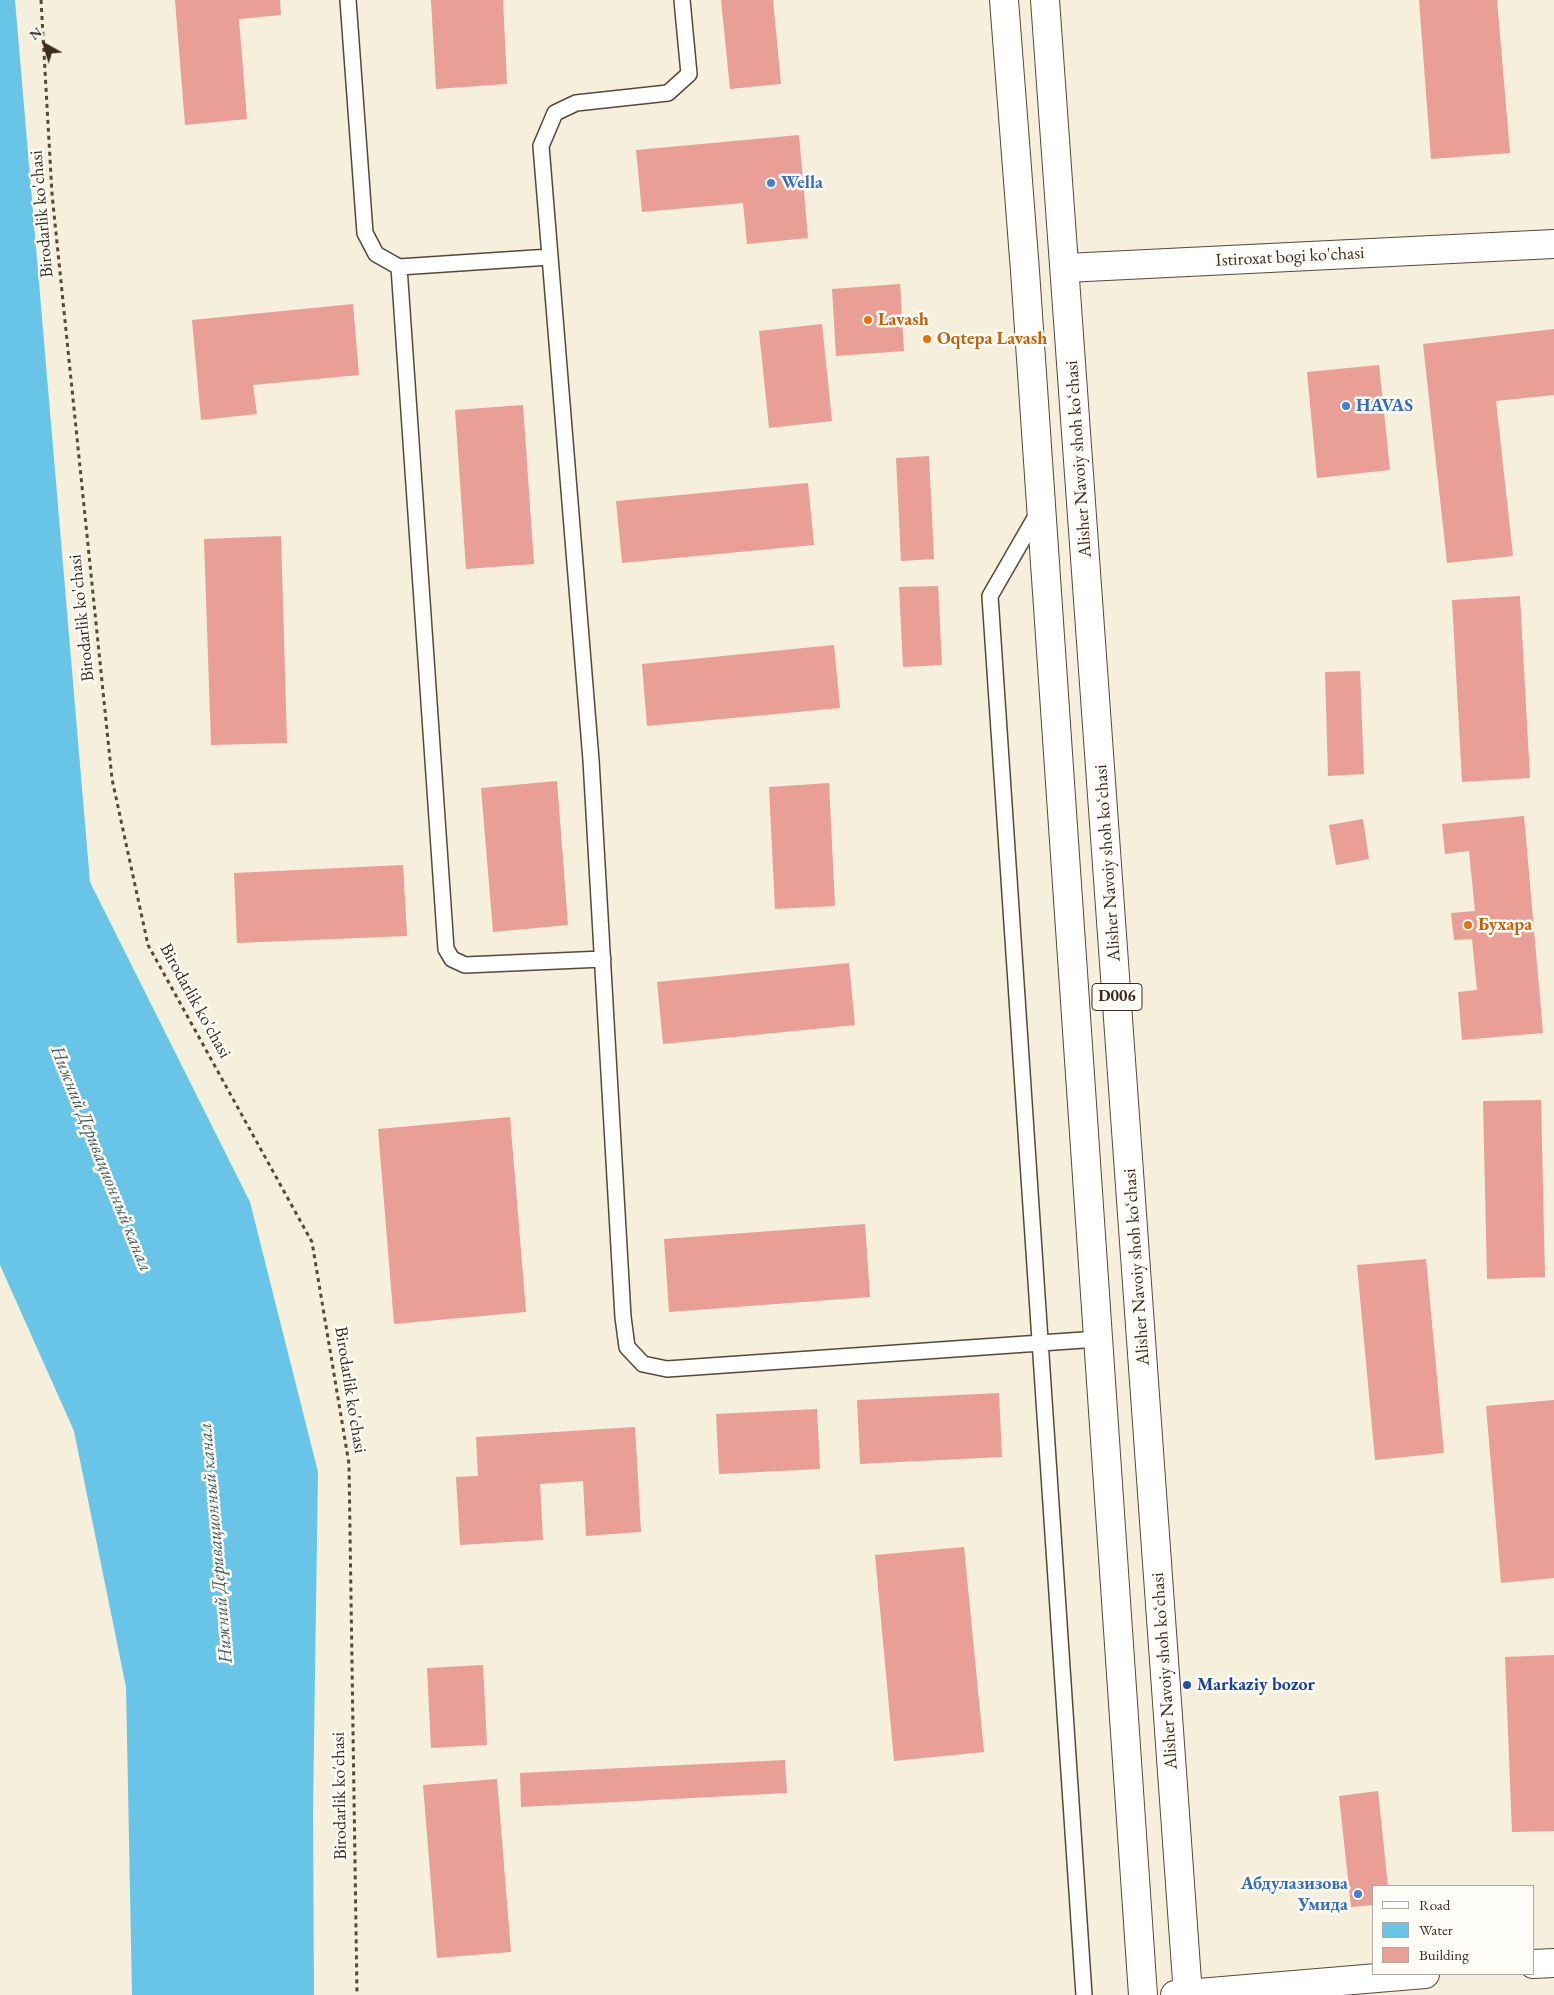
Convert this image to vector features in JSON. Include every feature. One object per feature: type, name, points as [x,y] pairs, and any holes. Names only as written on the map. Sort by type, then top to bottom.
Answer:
[{"type":"main road","name":"D006","points":[[1004,0],[1025,271],[1143,1995]]},
{"type":"main road","name":"Alisher Navoiy shoh koʻchasi","points":[[1045,0],[1066,268],[1184,1995]]},
{"type":"main road","name":"Istiroxat bogi ko'chasi","points":[[1025,271],[1554,244]]},
{"type":"main road","points":[[1534,1964],[1554,1963]]},
{"type":"main road","points":[[1184,1995],[1414,1975]]},
{"type":"lane","points":[[348,0],[365,233],[376,254],[399,267],[550,257]]},
{"type":"lane","points":[[682,0],[689,74],[668,93],[576,103],[555,113],[541,146],[591,760],[623,1317],[627,1347],[643,1364],[666,1369],[1098,1339]]},
{"type":"lane","points":[[399,267],[446,949],[452,959],[465,965],[602,959]]},
{"type":"lane","points":[[1041,507],[990,596],[1084,1995]]},
{"type":"path","name":"Birodarlik ko'chasi","points":[[41,0],[52,194],[112,779],[148,945],[312,1242],[349,1464],[357,1995]]},
{"type":"water","name":"Нижний Деривационный канал","points":[[0,0],[15,0],[90,882],[250,1202],[318,1472],[313,1810],[314,1995],[132,1995],[126,1687],[74,1431],[0,1265]]},
{"type":"building","points":[[175,0],[280,0],[281,15],[239,19],[247,119],[185,125]]},
{"type":"building","points":[[431,0],[503,0],[507,84],[436,89]]},
{"type":"building","points":[[721,0],[773,0],[781,84],[730,89]]},
{"type":"building","points":[[1419,0],[1497,0],[1510,153],[1431,159]]},
{"type":"building","points":[[799,135],[808,238],[747,244],[743,203],[642,212],[636,150]]},
{"type":"building","name":"Lavash","points":[[900,284],[904,351],[836,356],[832,289]]},
{"type":"building","points":[[353,304],[359,375],[253,385],[257,414],[201,420],[192,320]]},
{"type":"building","points":[[822,324],[832,421],[769,428],[759,331]]},
{"type":"building","points":[[1554,329],[1554,395],[1496,401],[1513,556],[1447,563],[1423,344]]},
{"type":"building","points":[[1379,365],[1390,470],[1317,478],[1307,372]]},
{"type":"building","points":[[523,405],[534,564],[466,569],[455,410]]},
{"type":"building","points":[[929,456],[934,559],[901,561],[896,458]]},
{"type":"building","points":[[808,483],[814,545],[622,563],[616,501]]},
{"type":"building","points":[[281,536],[287,743],[211,745],[204,539]]},
{"type":"building","points":[[938,586],[942,665],[903,667],[899,587]]},
{"type":"building","points":[[1520,596],[1530,778],[1462,782],[1452,600]]},
{"type":"building","points":[[834,645],[840,708],[647,726],[642,664]]},
{"type":"building","points":[[1360,671],[1364,774],[1328,776],[1325,672]]},
{"type":"building","points":[[557,781],[568,925],[493,932],[481,788]]},
{"type":"building","points":[[829,783],[835,906],[775,909],[769,787]]},
{"type":"building","points":[[1524,816],[1543,1033],[1462,1040],[1458,992],[1477,990],[1472,939],[1454,940],[1451,913],[1475,911],[1469,851],[1445,854],[1442,824]]},
{"type":"building","points":[[1363,819],[1369,859],[1336,865],[1329,825]]},
{"type":"building","points":[[403,865],[407,936],[237,943],[234,873]]},
{"type":"building","points":[[849,963],[855,1025],[663,1044],[657,982]]},
{"type":"building","points":[[1541,1100],[1545,1277],[1487,1279],[1483,1101]]},
{"type":"building","points":[[510,1117],[526,1312],[394,1324],[378,1129]]},
{"type":"building","points":[[865,1224],[870,1297],[669,1312],[664,1239]]},
{"type":"building","points":[[1426,1259],[1444,1453],[1375,1460],[1357,1265]]},
{"type":"building","points":[[999,1393],[1002,1457],[860,1464],[857,1400]]},
{"type":"building","points":[[1554,1400],[1554,1578],[1501,1583],[1486,1406]]},
{"type":"building","points":[[817,1409],[820,1469],[719,1474],[716,1414]]},
{"type":"building","points":[[635,1427],[641,1532],[586,1536],[583,1481],[540,1484],[543,1540],[460,1545],[456,1477],[478,1476],[476,1437]]},
{"type":"building","points":[[964,1547],[984,1752],[894,1761],[875,1555]]},
{"type":"building","points":[[1554,1655],[1554,1831],[1512,1832],[1505,1657]]},
{"type":"building","points":[[483,1665],[487,1745],[431,1748],[427,1668]]},
{"type":"building","points":[[785,1760],[787,1793],[521,1807],[520,1773]]},
{"type":"building","points":[[497,1779],[511,1952],[437,1958],[423,1785]]},
{"type":"building","points":[[1378,1791],[1388,1885],[1372,1885],[1372,1905],[1351,1907],[1339,1796]]},
{"type":"place","name":"Wella","points":[[771,183]]},
{"type":"place","name":"Lavash","points":[[868,320]]},
{"type":"place","name":"Oqtepa Lavash","points":[[927,339]]},
{"type":"place","name":"HAVAS","points":[[1346,406]]},
{"type":"place","name":"Бухара","points":[[1468,925]]},
{"type":"place","name":"Markaziy bozor","points":[[1187,1685]]},
{"type":"place","name":"Абдулазизова Умида","points":[[1358,1894]]}]
